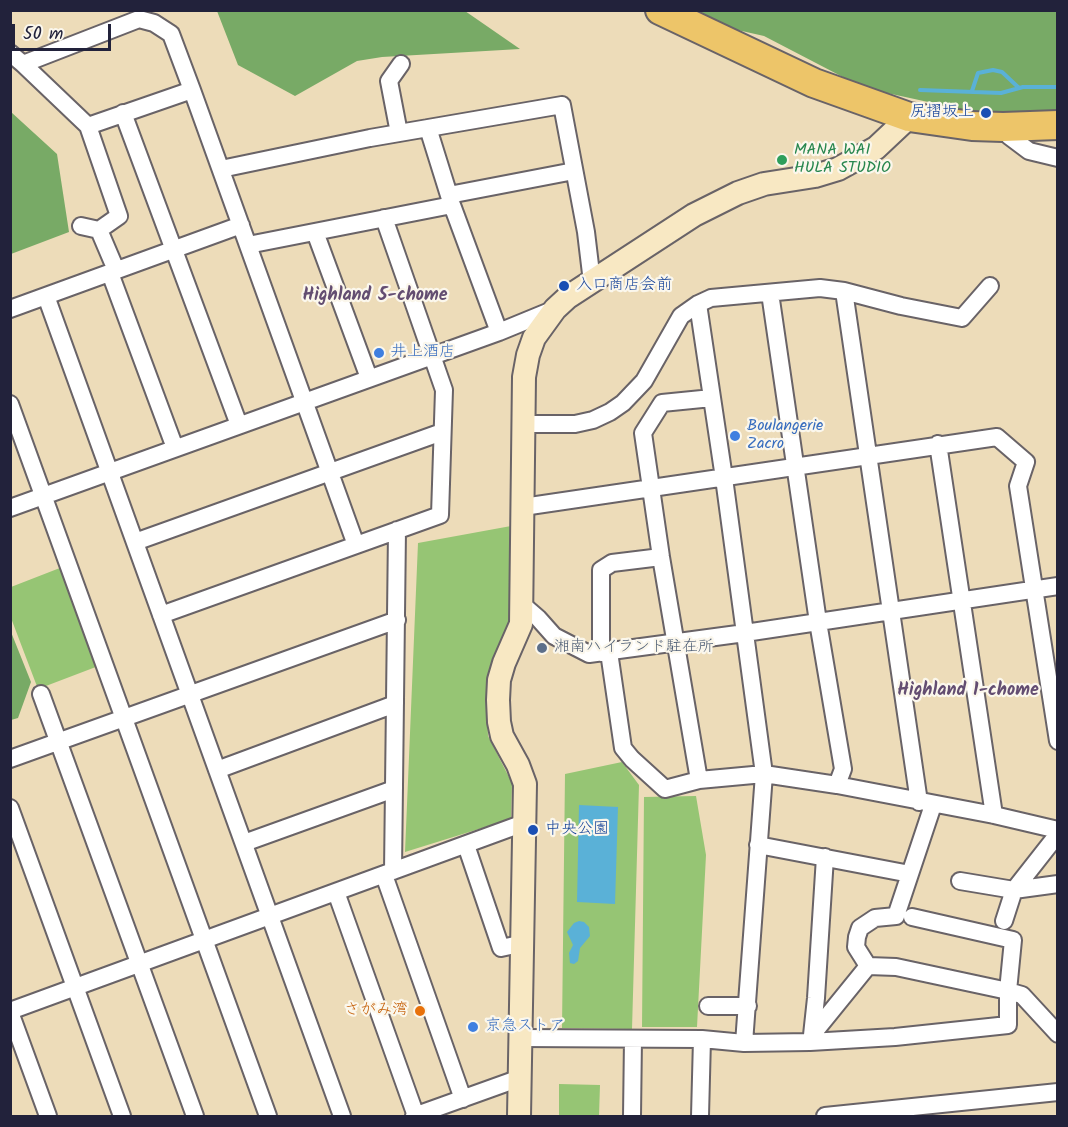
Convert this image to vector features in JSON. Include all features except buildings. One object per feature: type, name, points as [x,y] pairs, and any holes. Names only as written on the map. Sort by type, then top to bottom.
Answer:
[{"type":"highway","points":[[660,10],[814,83],[909,117],[972,126],[1058,125]]},
{"type":"street","points":[[81,226],[99,230],[119,216],[88,126],[17,58],[139,19],[154,23],[171,34],[356,545]]},
{"type":"street","points":[[399,133],[389,81],[401,64]]},
{"type":"street","points":[[88,126],[192,90]]},
{"type":"street","points":[[221,169],[399,133],[562,105],[586,232],[592,282]]},
{"type":"street","points":[[123,113],[239,425]]},
{"type":"street","points":[[519,1116],[524,777],[502,735],[498,700],[499,681],[504,663],[519,633],[523,605],[524,378],[534,338],[555,309],[568,297],[694,215],[738,193],[764,184],[815,176],[838,169],[876,148],[909,117]]},
{"type":"street","points":[[1003,127],[1009,136],[1029,151],[1058,158]]},
{"type":"street","points":[[428,128],[498,332]]},
{"type":"street","points":[[248,244],[384,218],[574,171]]},
{"type":"street","points":[[161,615],[440,514],[444,390],[434,355],[384,218]]},
{"type":"street","points":[[10,309],[241,225]]},
{"type":"street","points":[[99,230],[175,448]]},
{"type":"street","points":[[315,232],[369,378]]},
{"type":"street","points":[[524,424],[575,424],[593,420],[616,407],[635,392],[644,381],[681,316],[711,298],[820,288],[844,291],[901,306],[962,318],[990,286]]},
{"type":"street","points":[[844,291],[891,612],[926,803],[910,873],[896,916],[874,918],[860,928],[856,947],[868,966]]},
{"type":"street","points":[[770,293],[818,622],[843,769],[837,785]]},
{"type":"street","points":[[46,296],[342,1116]]},
{"type":"street","points":[[698,304],[764,774],[744,1043]]},
{"type":"street","points":[[10,508],[498,332],[555,309]]},
{"type":"street","points":[[699,780],[661,557],[643,433],[662,403],[712,398]]},
{"type":"street","points":[[10,404],[268,1116]]},
{"type":"street","points":[[135,542],[442,432]]},
{"type":"street","points":[[524,507],[997,437],[1026,462],[1018,486],[1058,741]]},
{"type":"street","points":[[939,444],[994,815]]},
{"type":"street","points":[[397,530],[394,789],[389,873],[463,1099]]},
{"type":"street","points":[[661,557],[612,563],[601,570],[605,653],[623,748],[632,759],[665,789],[699,780],[764,774],[837,785],[994,815],[1058,832],[1014,890],[1004,921]]},
{"type":"street","points":[[523,605],[554,636],[589,654],[1058,586]]},
{"type":"street","points":[[10,759],[397,620]]},
{"type":"street","points":[[41,694],[195,1116]]},
{"type":"street","points":[[217,770],[395,704]]},
{"type":"street","points":[[244,843],[394,789]]},
{"type":"street","points":[[10,808],[122,1116]]},
{"type":"street","points":[[48,1116],[10,1011],[525,824]]},
{"type":"street","points":[[466,845],[501,948],[515,945]]},
{"type":"street","points":[[758,845],[910,873]]},
{"type":"street","points":[[811,1038],[825,857]]},
{"type":"street","points":[[960,881],[1014,890],[1058,884]]},
{"type":"street","points":[[336,892],[415,1116],[520,1078]]},
{"type":"street","points":[[520,1038],[702,1039],[744,1043],[811,1038],[895,1037],[1008,1025],[1008,991],[1013,940],[912,917]]},
{"type":"street","points":[[811,1038],[868,966]]},
{"type":"street","points":[[868,966],[896,967],[1022,995],[1058,1034]]},
{"type":"street","points":[[708,1006],[748,1006]]},
{"type":"street","points":[[632,1116],[633,1039]]},
{"type":"street","points":[[700,1116],[702,1039]]},
{"type":"street","points":[[825,1116],[860,1115],[1058,1092]]},
{"type":"green space","points":[[217,11],[465,11],[520,49],[382,57],[357,61],[295,96],[238,65]]},
{"type":"green space","points":[[680,11],[1057,11],[1057,111],[997,117],[864,88],[764,36],[702,22]]},
{"type":"green space","points":[[11,112],[57,154],[69,232],[11,254]]},
{"type":"green space","points":[[511,526],[511,615],[486,684],[488,736],[512,783],[511,819],[405,852],[418,543]]},
{"type":"green space","points":[[65,566],[101,665],[38,689],[11,618],[11,587]]},
{"type":"green space","points":[[11,632],[31,682],[18,718],[11,720]]},
{"type":"green space","points":[[622,762],[639,785],[632,1029],[562,1028],[565,774]]},
{"type":"green space","points":[[696,796],[706,855],[697,1027],[642,1027],[644,797]]},
{"type":"green space","points":[[559,1084],[600,1085],[599,1116],[559,1116]]},
{"type":"water","points":[[579,805],[618,807],[615,904],[577,902]]},
{"type":"water","points":[[579,921],[589,927],[590,936],[580,948],[578,961],[574,964],[570,963],[569,953],[573,945],[567,932],[574,923]]},
{"type":"waterway","points":[[972,91],[978,73],[993,70],[1002,72],[1019,88]]},
{"type":"waterway","points":[[920,90],[1001,93],[1023,87],[1058,87]]},
{"type":"place","name":"尻摺坂上","points":[[986,113]]},
{"type":"place","name":"MANA WAI HULA STUDIO","points":[[782,160]]},
{"type":"place","name":"入口商店会前","points":[[564,286]]},
{"type":"place","name":"井上酒店","points":[[379,353]]},
{"type":"place","name":"Boulangerie Zacro","points":[[735,436]]},
{"type":"place","name":"湘南ハイランド駐在所","points":[[542,648]]},
{"type":"place","name":"中央公園","points":[[533,830]]},
{"type":"place","name":"さがみ湾","points":[[420,1011]]},
{"type":"place","name":"京急ストア","points":[[473,1027]]},
{"type":"district","name":"Highland 5-chome","points":[[375,297]]},
{"type":"district","name":"Highland 1-chome","points":[[968,692]]}]
